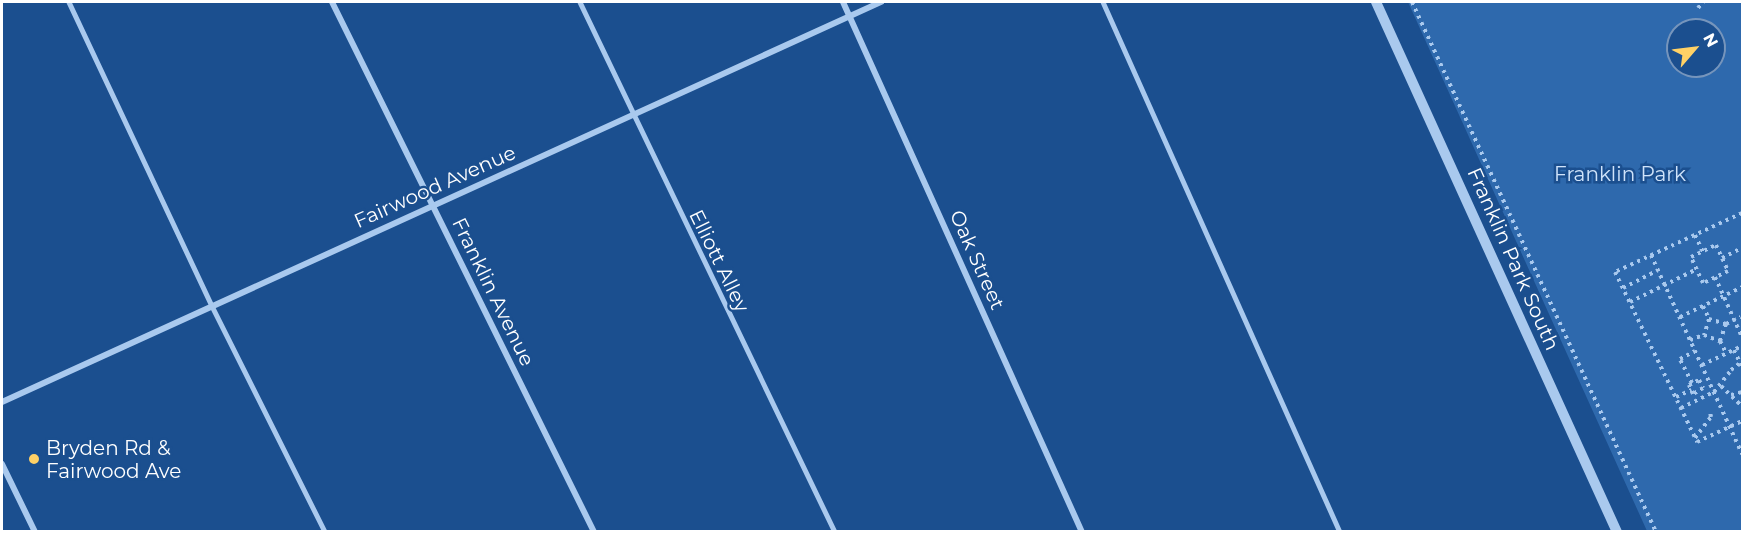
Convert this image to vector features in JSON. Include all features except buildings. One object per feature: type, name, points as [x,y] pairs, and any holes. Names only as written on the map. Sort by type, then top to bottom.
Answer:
[{"type":"street","name":"Franklin Avenue","points":[[332,2],[594,531]]},
{"type":"street","name":"Oak Street","points":[[843,2],[1082,531]]},
{"type":"street","name":"Fairwood Avenue","points":[[2,402],[881,2]]},
{"type":"street","name":"Franklin Park South","points":[[1376,2],[1617,531]]},
{"type":"street","points":[[2,464],[35,531]]},
{"type":"lane","points":[[69,2],[212,306],[326,531]]},
{"type":"lane","name":"Elliott Alley","points":[[580,2],[632,116],[835,531]]},
{"type":"lane","points":[[1103,2],[1341,531]]},
{"type":"path","points":[[1412,2],[1656,531]]},
{"type":"path","points":[[1698,8],[1703,2]]},
{"type":"path","points":[[1742,213],[1615,272],[1697,442],[1743,421]]},
{"type":"path","points":[[1695,235],[1703,252]]},
{"type":"path","points":[[1716,245],[1722,258],[1728,270],[1703,283],[1691,257],[1716,245]]},
{"type":"path","points":[[1722,258],[1743,248]]},
{"type":"path","points":[[1651,255],[1743,454]]},
{"type":"path","points":[[1630,302],[1697,269]]},
{"type":"path","points":[[1623,288],[1658,270]]},
{"type":"path","points":[[1714,277],[1743,337]]},
{"type":"path","points":[[1680,317],[1743,287]]},
{"type":"path","points":[[1703,306],[1709,318],[1704,335]]},
{"type":"path","points":[[1709,318],[1726,324],[1741,317],[1743,311]]},
{"type":"path","points":[[1726,324],[1720,340],[1726,353]]},
{"type":"path","points":[[1690,340],[1704,335],[1720,340]]},
{"type":"path","points":[[1702,365],[1743,346]]},
{"type":"path","points":[[1681,408],[1714,392],[1721,386],[1724,378],[1741,365],[1734,350]]},
{"type":"path","points":[[1676,398],[1690,390],[1692,383],[1680,359],[1695,351]]},
{"type":"path","points":[[1690,390],[1693,394],[1703,388],[1699,380],[1692,383]]},
{"type":"path","points":[[1721,386],[1743,406]]},
{"type":"path","points":[[1731,395],[1743,392]]},
{"type":"path","points":[[1695,438],[1711,417],[1710,412]]},
{"type":"green space","name":"Franklin Park","points":[[1408,2],[1742,2],[1742,531],[1647,531]]},
{"type":"place","name":"Bryden Rd & Fairwood Ave","points":[[34,459]]}]
